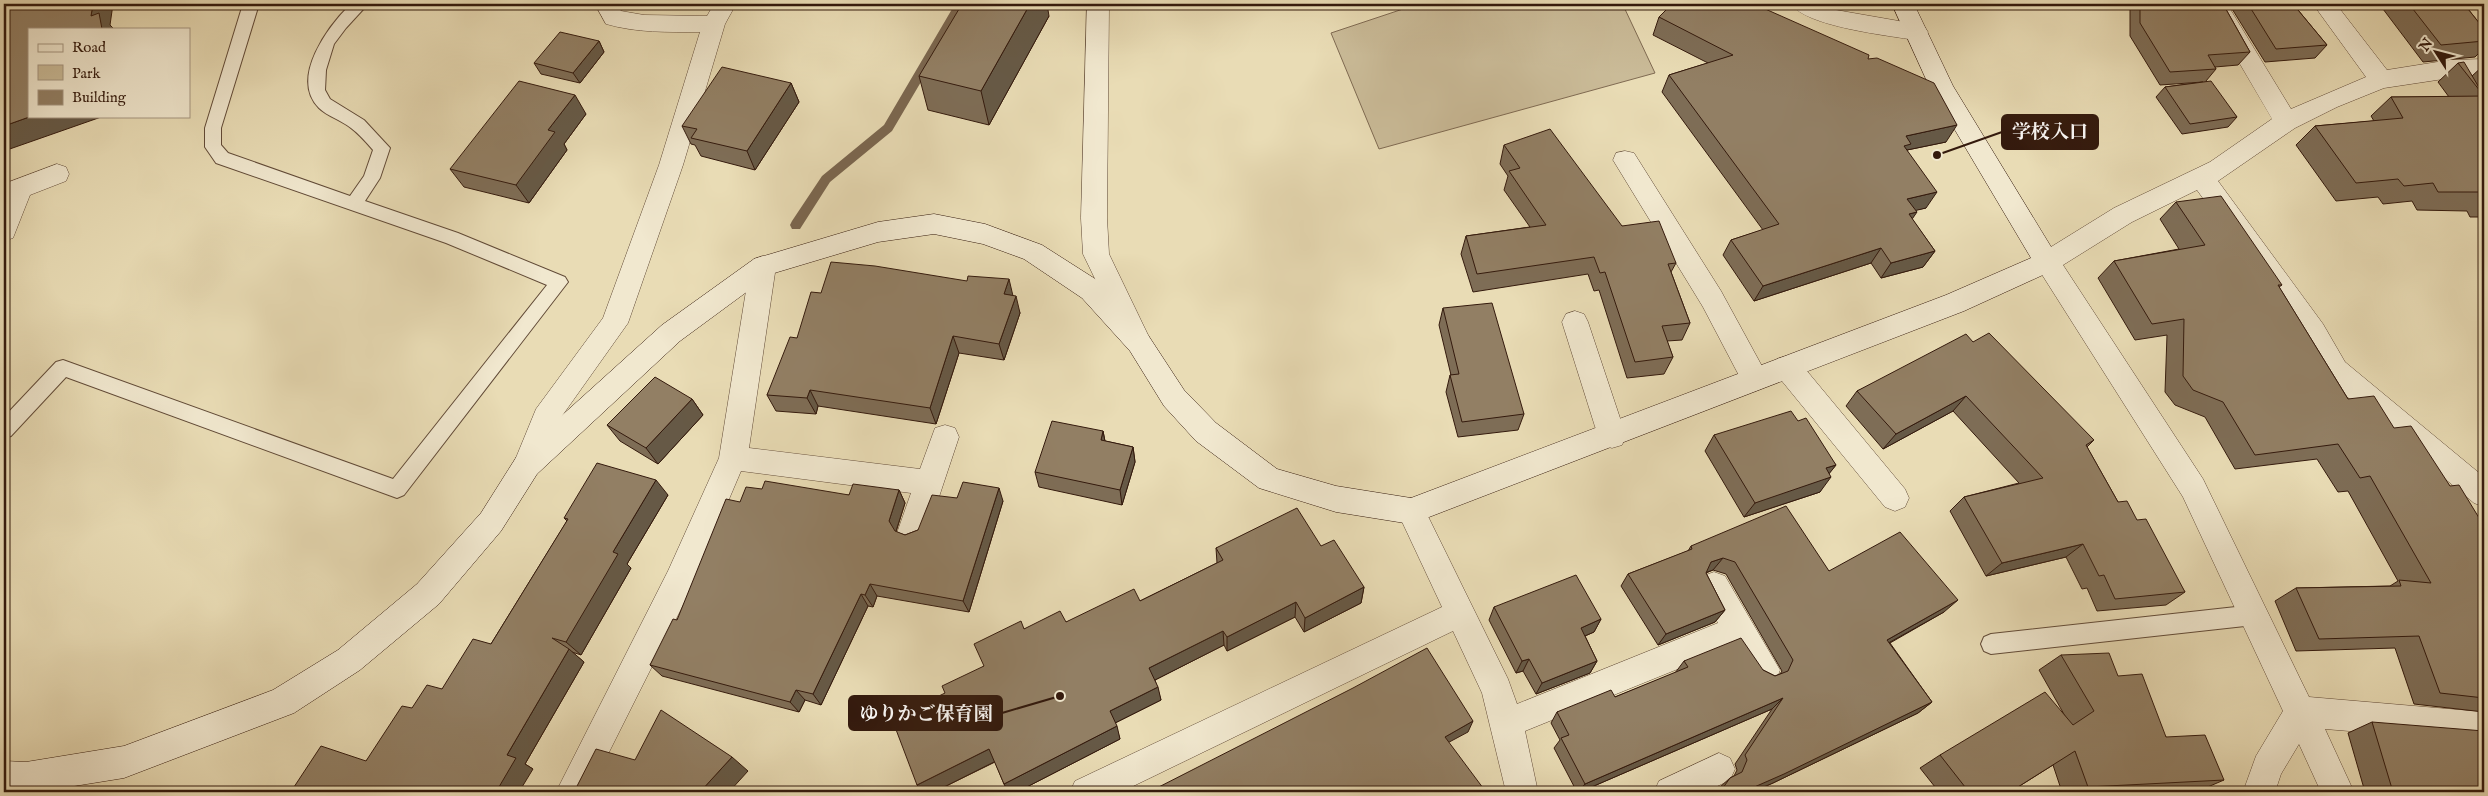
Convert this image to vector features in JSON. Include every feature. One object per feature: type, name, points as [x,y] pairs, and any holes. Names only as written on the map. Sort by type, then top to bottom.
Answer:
[{"type":"street","points":[[4,777],[26,778],[124,762],[283,702],[349,660],[428,594],[491,522],[527,465],[546,417],[615,323],[671,165],[719,14],[644,23],[614,18],[606,4]]},
{"type":"street","points":[[1098,4],[1094,218],[1096,254],[1139,343],[1174,398],[1206,432],[1269,479],[1336,500],[1411,511],[1612,436],[1955,303],[2047,262],[2123,215],[2219,170],[2286,122],[2329,101],[2381,80],[2450,69],[2484,67]]},
{"type":"street","points":[[1804,4],[1831,17],[1916,32]]},
{"type":"street","points":[[1902,4],[1942,88],[2047,262],[2193,488],[2338,792]]},
{"type":"street","points":[[2216,4],[2286,122]]},
{"type":"street","points":[[2324,4],[2381,80]]},
{"type":"street","points":[[2450,69],[2465,93]]},
{"type":"street","points":[[1624,160],[1712,299],[1755,379]]},
{"type":"street","points":[[4,231],[11,191],[57,174]]},
{"type":"street","points":[[2202,178],[2314,332],[2335,370],[2484,494]]},
{"type":"street","points":[[527,465],[671,332],[763,266],[878,232],[934,224],[985,234],[1034,252],[1091,290],[1139,343]]},
{"type":"street","points":[[572,792],[679,581],[733,458],[763,266]]},
{"type":"street","points":[[1575,322],[1612,436]]},
{"type":"street","points":[[1787,367],[1895,498]]},
{"type":"street","points":[[912,533],[945,437]]},
{"type":"street","points":[[733,458],[928,483]]},
{"type":"street","points":[[1411,511],[1497,690],[1507,723],[1522,792]]},
{"type":"street","points":[[1714,586],[1738,630],[1766,670]]},
{"type":"street","points":[[1086,792],[1460,613]]},
{"type":"street","points":[[1507,723],[1738,630]]},
{"type":"street","points":[[2300,712],[2484,727]]},
{"type":"street","points":[[2259,792],[2267,767],[2300,712]]},
{"type":"street","points":[[1670,792],[1719,769]]},
{"type":"lane","points":[[4,430],[63,368],[397,489],[559,282],[452,238],[222,158],[213,147],[213,128],[251,4]]},
{"type":"lane","points":[[354,204],[372,178],[382,148],[358,124],[324,103],[317,90],[318,70],[327,43],[340,24],[360,4]]},
{"type":"lane","points":[[1991,644],[2254,615]]},
{"type":"green space","points":[[1418,4],[1620,4],[1623,5],[1655,73],[1379,149],[1331,33]]},
{"type":"building","points":[[4,4],[93,4],[91,16],[99,13],[102,28],[28,28],[28,117],[4,126]]},
{"type":"building","points":[[962,4],[1030,4],[981,91],[919,76]]},
{"type":"building","points":[[1672,4],[1754,4],[1869,55],[1868,59],[1877,58],[1934,83],[1957,125],[1906,136],[1911,144],[1904,146],[1937,192],[1907,199],[1917,212],[1909,214],[1935,251],[1891,263],[1881,248],[1763,286],[1731,240],[1779,224],[1669,75],[1733,55],[1659,17]]},
{"type":"building","points":[[2140,4],[2223,4],[2250,52],[2208,55],[2216,69],[2170,72],[2140,23]]},
{"type":"building","points":[[2248,4],[2293,4],[2327,45],[2276,49]]},
{"type":"building","points":[[2409,4],[2464,4],[2484,29],[2484,41],[2441,45]]},
{"type":"building","points":[[560,32],[599,41],[573,73],[534,63]]},
{"type":"building","points":[[2464,62],[2484,96],[2458,63]]},
{"type":"building","points":[[722,67],[791,83],[747,151],[691,138],[697,129],[682,126]]},
{"type":"building","points":[[519,81],[575,95],[548,130],[555,132],[516,185],[450,169]]},
{"type":"building","points":[[2211,81],[2237,117],[2190,124],[2165,87]]},
{"type":"building","points":[[2484,96],[2484,192],[2438,192],[2433,183],[2404,186],[2398,179],[2356,183],[2315,126],[2403,118],[2391,97]]},
{"type":"building","points":[[1550,129],[1622,226],[1659,221],[1676,263],[1668,264],[1690,323],[1662,326],[1673,357],[1635,362],[1605,272],[1600,273],[1594,257],[1477,274],[1466,236],[1546,225],[1509,171],[1520,168],[1504,145]]},
{"type":"building","points":[[2221,196],[2282,285],[2278,285],[2348,399],[2374,396],[2394,428],[2411,426],[2450,486],[2459,485],[2484,526],[2484,698],[2440,693],[2419,636],[2319,639],[2296,588],[2401,586],[2399,580],[2431,583],[2370,476],[2360,478],[2338,444],[2255,455],[2223,402],[2193,390],[2183,376],[2184,319],[2152,324],[2114,261],[2205,245],[2176,202]]},
{"type":"building","points":[[831,262],[875,266],[967,281],[968,276],[1009,279],[1004,294],[1016,296],[999,344],[953,336],[930,408],[810,390],[807,398],[767,395],[790,337],[797,338],[811,292],[821,293]]},
{"type":"building","points":[[1492,303],[1524,414],[1462,422],[1450,375],[1459,374],[1443,308]]},
{"type":"building","points":[[1989,333],[2094,440],[2086,445],[2118,502],[2127,501],[2137,520],[2146,519],[2185,592],[2115,599],[2104,575],[2099,576],[2083,544],[2002,563],[1964,497],[2043,478],[1966,396],[1896,434],[1857,391],[1966,334],[1973,342]]},
{"type":"building","points":[[655,377],[692,399],[646,448],[607,425]]},
{"type":"building","points":[[1791,411],[1798,421],[1806,418],[1836,465],[1826,468],[1831,477],[1755,503],[1714,435]]},
{"type":"building","points":[[1052,421],[1103,431],[1101,440],[1133,447],[1120,490],[1035,472]]},
{"type":"building","points":[[597,463],[656,480],[613,552],[618,554],[566,642],[552,638],[569,649],[507,755],[516,758],[496,792],[297,792],[292,790],[321,746],[366,761],[402,706],[412,708],[427,685],[442,689],[473,639],[491,644],[568,519],[564,518]]},
{"type":"building","points":[[765,481],[849,495],[853,484],[899,490],[889,521],[895,531],[905,535],[918,530],[932,495],[957,498],[963,482],[999,488],[963,601],[870,584],[865,595],[861,594],[813,694],[796,690],[790,702],[650,665],[673,619],[677,620],[726,499],[740,502],[746,487],[762,489]]},
{"type":"building","points":[[1786,506],[1829,571],[1900,532],[1958,600],[1887,640],[1932,702],[1743,792],[1720,792],[1730,778],[1742,772],[1747,760],[1745,755],[1783,698],[1585,784],[1561,738],[1569,735],[1557,712],[1611,690],[1615,697],[1688,667],[1684,661],[1741,638],[1763,670],[1775,676],[1788,671],[1793,660],[1735,562],[1723,558],[1711,562],[1706,573],[1725,610],[1666,634],[1628,574],[1692,549],[1691,546]]},
{"type":"building","points":[[1297,508],[1321,546],[1334,540],[1364,587],[1305,618],[1296,602],[1227,637],[1223,631],[1149,668],[1158,687],[1110,711],[1117,726],[1004,784],[989,749],[917,785],[892,719],[945,693],[942,686],[984,666],[974,644],[1021,621],[1024,629],[1060,611],[1066,622],[1134,589],[1140,601],[1223,560],[1216,548]]},
{"type":"building","points":[[1576,575],[1601,619],[1581,628],[1597,661],[1542,683],[1529,659],[1522,661],[1494,607]]},
{"type":"building","points":[[1427,648],[1473,721],[1445,737],[1486,792],[1149,792],[1353,688]]},
{"type":"building","points":[[2109,653],[2118,676],[2142,674],[2166,737],[2205,735],[2224,780],[2088,787],[2075,751],[2010,792],[1969,792],[1940,755],[2045,692],[2073,725],[2094,711],[2061,655]]},
{"type":"building","points":[[661,710],[732,757],[700,792],[574,792],[596,749],[635,760]]},
{"type":"building","points":[[2372,722],[2484,731],[2484,792],[2393,792]]},
{"type":"waterway","points":[[796,225],[826,179],[888,128],[961,4]]},
{"type":"place","name":"学校入口","points":[[1937,155]]},
{"type":"place","name":"ゆりかご保育園","points":[[1060,696]]}]
